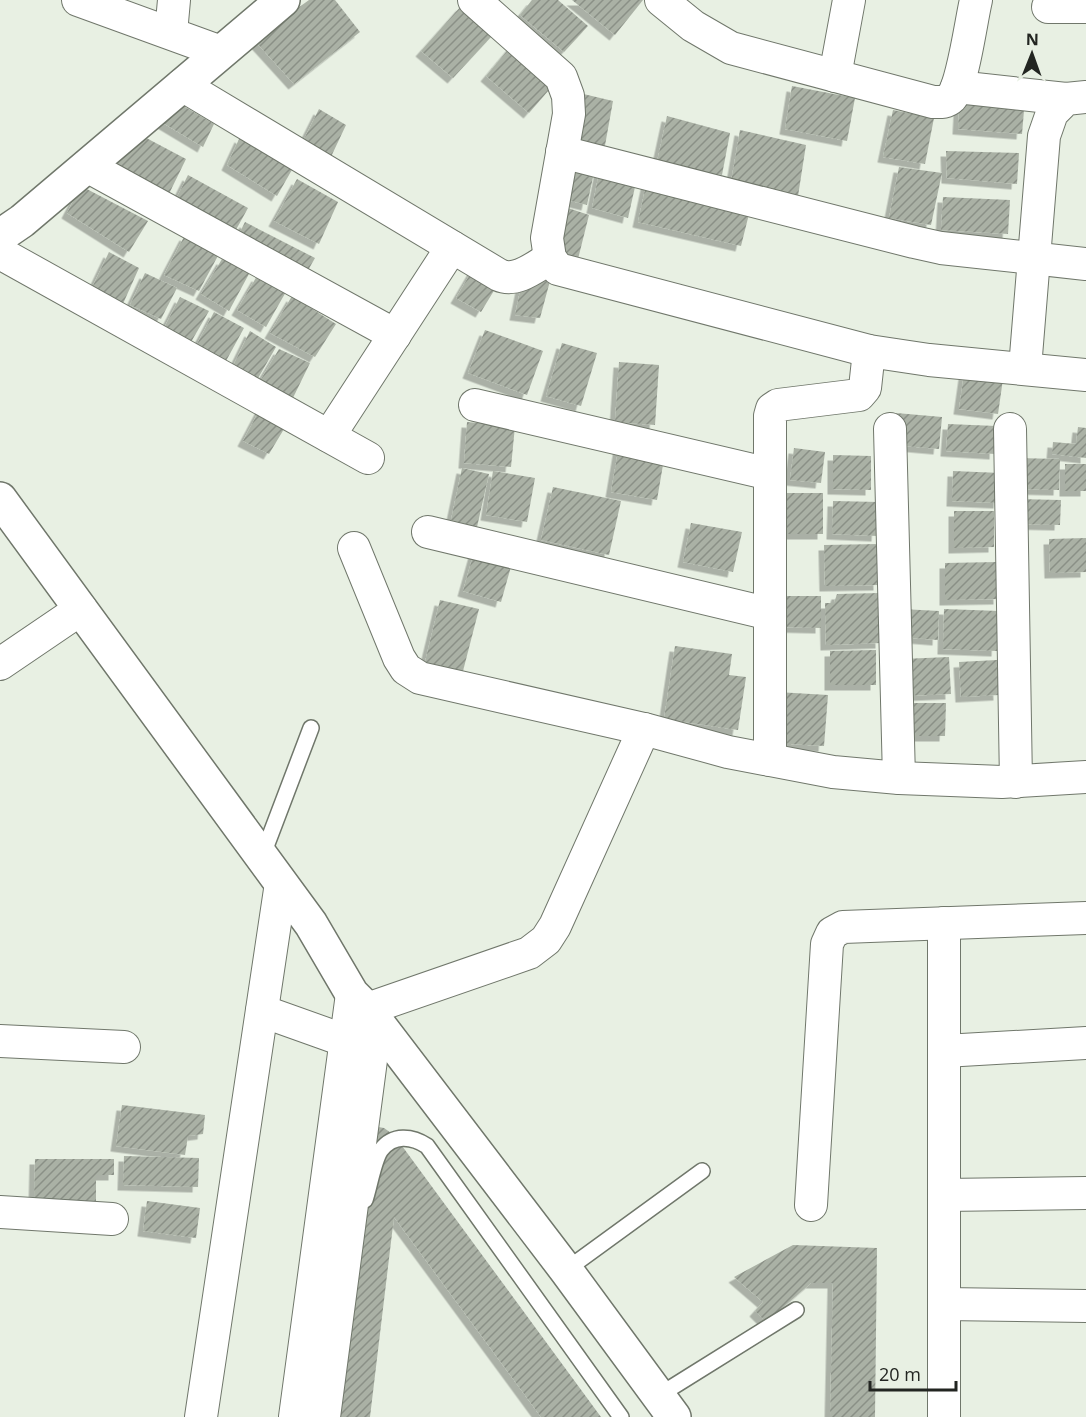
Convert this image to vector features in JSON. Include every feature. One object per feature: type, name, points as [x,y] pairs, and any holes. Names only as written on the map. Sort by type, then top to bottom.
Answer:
[{"type":"street","points":[[78,0],[221,52]]},
{"type":"street","points":[[171,33],[174,0]]},
{"type":"street","points":[[0,236],[22,221],[283,0]]},
{"type":"street","points":[[474,0],[561,77],[568,96],[569,114],[547,238],[550,258],[558,269],[868,351],[929,360],[1086,375]]},
{"type":"street","points":[[661,0],[693,26],[731,48],[933,102],[944,102],[950,99],[957,87],[976,0]]},
{"type":"street","points":[[835,76],[849,0]]},
{"type":"street","points":[[1048,7],[1086,7]]},
{"type":"street","points":[[182,85],[506,278],[515,277],[550,258]]},
{"type":"street","points":[[957,87],[1076,98]]},
{"type":"street","points":[[1025,369],[1044,136],[1052,113],[1076,98]]},
{"type":"street","points":[[562,152],[941,248],[1086,264]]},
{"type":"street","points":[[87,166],[395,335]]},
{"type":"street","points":[[329,436],[452,247]]},
{"type":"street","points":[[0,252],[368,458]]},
{"type":"street","points":[[770,760],[770,416],[772,409],[778,405],[859,395],[865,388],[868,351]]},
{"type":"street","points":[[475,405],[770,474]]},
{"type":"street","points":[[890,429],[899,778]]},
{"type":"street","points":[[1010,429],[1016,782]]},
{"type":"street","points":[[0,499],[311,924],[365,1008],[566,1270],[666,1406]]},
{"type":"street","points":[[428,532],[770,614]]},
{"type":"street","points":[[354,548],[399,658],[406,669],[420,678],[644,729],[728,752],[833,772],[899,778],[1016,782],[1086,777]]},
{"type":"street","points":[[0,664],[81,609]]},
{"type":"street","points":[[295,1417],[346,1041],[365,1008],[529,952],[546,940],[555,926],[644,729]]},
{"type":"street","points":[[201,1417],[262,1011],[271,870]]},
{"type":"street","points":[[811,1205],[827,944],[832,933],[843,927],[1086,918]]},
{"type":"street","points":[[944,923],[944,1417],[966,1417]]},
{"type":"street","points":[[324,1417],[344,1276],[365,1008]]},
{"type":"street","points":[[262,1011],[346,1041]]},
{"type":"street","points":[[0,1041],[124,1047]]},
{"type":"street","points":[[944,1052],[1086,1043]]},
{"type":"street","points":[[944,1196],[1086,1193]]},
{"type":"street","points":[[0,1212],[112,1219]]},
{"type":"street","points":[[944,1304],[1086,1306]]},
{"type":"lane","points":[[271,870],[311,728]]},
{"type":"lane","points":[[344,1276],[380,1151],[393,1141],[405,1137],[417,1140],[427,1146],[621,1417]]},
{"type":"lane","points":[[566,1270],[702,1171]]},
{"type":"lane","points":[[666,1406],[796,1310]]},
{"type":"building","points":[[309,0],[335,0],[360,32],[294,84],[254,40]]},
{"type":"building","points":[[532,0],[558,0],[588,26],[564,52],[520,15]]},
{"type":"building","points":[[572,0],[643,0],[615,35]]},
{"type":"building","points":[[462,5],[492,36],[453,78],[421,51]]},
{"type":"building","points":[[512,45],[555,83],[529,113],[486,76]]},
{"type":"building","points":[[792,86],[855,98],[847,141],[785,129]]},
{"type":"building","points":[[575,92],[613,101],[604,151],[568,141]]},
{"type":"building","points":[[960,93],[1025,99],[1022,134],[958,129]]},
{"type":"building","points":[[175,101],[214,124],[203,147],[163,123]]},
{"type":"building","points":[[319,109],[346,125],[329,161],[301,145]]},
{"type":"building","points":[[893,110],[934,118],[925,164],[883,157]]},
{"type":"building","points":[[667,116],[730,133],[722,175],[657,162]]},
{"type":"building","points":[[740,130],[806,145],[798,196],[731,182]]},
{"type":"building","points":[[135,132],[186,159],[166,200],[100,163]]},
{"type":"building","points":[[240,137],[293,168],[277,196],[227,165]]},
{"type":"building","points":[[946,151],[1019,153],[1017,184],[947,178]]},
{"type":"building","points":[[565,160],[595,168],[587,205],[559,198]]},
{"type":"building","points":[[899,167],[942,173],[931,225],[889,218]]},
{"type":"building","points":[[600,168],[637,178],[628,218],[592,208]]},
{"type":"building","points":[[188,175],[248,208],[232,237],[172,207]]},
{"type":"building","points":[[297,179],[338,202],[319,244],[274,221]]},
{"type":"building","points":[[647,180],[751,206],[741,246],[638,222]]},
{"type":"building","points":[[81,186],[148,221],[129,252],[67,213]]},
{"type":"building","points":[[943,197],[1010,200],[1008,234],[941,230]]},
{"type":"building","points":[[565,207],[589,215],[578,259],[556,254]]},
{"type":"building","points":[[245,222],[315,258],[303,279],[236,240]]},
{"type":"building","points":[[185,235],[220,252],[199,291],[164,275]]},
{"type":"building","points":[[109,252],[139,268],[122,306],[90,292]]},
{"type":"building","points":[[222,259],[250,272],[229,311],[201,294]]},
{"type":"building","points":[[473,269],[498,284],[481,312],[456,298]]},
{"type":"building","points":[[145,273],[177,288],[161,319],[130,305]]},
{"type":"building","points":[[257,276],[287,290],[266,327],[237,310]]},
{"type":"building","points":[[523,277],[550,281],[540,318],[515,315]]},
{"type":"building","points":[[292,296],[336,324],[315,357],[270,333]]},
{"type":"building","points":[[180,297],[209,311],[187,349],[161,334]]},
{"type":"building","points":[[214,312],[244,328],[226,361],[197,344]]},
{"type":"building","points":[[485,330],[543,351],[527,395],[468,373]]},
{"type":"building","points":[[250,331],[276,347],[257,380],[233,366]]},
{"type":"building","points":[[562,343],[597,353],[581,406],[546,396]]},
{"type":"building","points":[[279,349],[310,363],[290,404],[257,386]]},
{"type":"building","points":[[619,362],[659,365],[655,425],[615,422]]},
{"type":"building","points":[[964,374],[1003,379],[998,414],[959,409]]},
{"type":"building","points":[[261,407],[287,424],[269,454],[243,441]]},
{"type":"building","points":[[896,413],[942,417],[939,449],[893,445]]},
{"type":"building","points":[[467,422],[515,426],[511,467],[464,463]]},
{"type":"building","points":[[948,424],[996,426],[995,454],[946,451]]},
{"type":"building","points":[[1078,427],[1086,428],[1086,458],[1052,454],[1053,442],[1076,444]]},
{"type":"building","points":[[619,445],[665,453],[657,500],[611,492]]},
{"type":"building","points":[[794,448],[825,452],[821,483],[790,480]]},
{"type":"building","points":[[833,455],[871,456],[871,490],[833,489]]},
{"type":"building","points":[[1016,458],[1060,459],[1059,490],[1016,489]]},
{"type":"building","points":[[1065,464],[1086,464],[1086,491],[1065,491]]},
{"type":"building","points":[[462,468],[489,474],[477,527],[451,520]]},
{"type":"building","points":[[493,471],[535,478],[527,522],[486,515]]},
{"type":"building","points":[[953,471],[1001,473],[999,503],[952,501]]},
{"type":"building","points":[[553,487],[621,501],[609,555],[541,540]]},
{"type":"building","points":[[774,493],[823,493],[823,534],[774,534]]},
{"type":"building","points":[[1017,499],[1061,500],[1060,525],[1016,524]]},
{"type":"building","points":[[833,501],[879,502],[877,536],[832,534]]},
{"type":"building","points":[[954,511],[994,511],[994,547],[954,548]]},
{"type":"building","points":[[691,523],[742,532],[733,572],[683,562]]},
{"type":"building","points":[[1086,538],[1086,572],[1050,573],[1049,539]]},
{"type":"building","points":[[878,544],[879,585],[825,586],[824,545]]},
{"type":"building","points":[[474,552],[512,563],[501,602],[463,591]]},
{"type":"building","points":[[998,562],[999,599],[945,600],[945,563]]},
{"type":"building","points":[[880,593],[881,643],[826,645],[825,603],[834,603],[837,594]]},
{"type":"building","points":[[780,596],[821,596],[821,628],[780,627]]},
{"type":"building","points":[[440,600],[479,609],[463,671],[425,662]]},
{"type":"building","points":[[902,609],[939,611],[938,640],[900,637]]},
{"type":"building","points":[[944,609],[999,611],[997,651],[943,649]]},
{"type":"building","points":[[675,646],[732,654],[729,675],[746,677],[738,730],[664,719]]},
{"type":"building","points":[[876,650],[876,685],[830,685],[830,651]]},
{"type":"building","points":[[949,657],[951,694],[903,696],[902,659]]},
{"type":"building","points":[[997,660],[999,695],[961,697],[959,662]]},
{"type":"building","points":[[777,692],[828,695],[824,746],[774,743]]},
{"type":"building","points":[[907,703],[946,703],[945,736],[907,736]]},
{"type":"building","points":[[122,1105],[205,1115],[203,1134],[188,1136],[185,1155],[116,1146]]},
{"type":"building","points":[[373,1126],[384,1128],[394,1135],[601,1417],[541,1417],[394,1217],[370,1417],[319,1417]]},
{"type":"building","points":[[124,1156],[199,1158],[198,1187],[123,1185]]},
{"type":"building","points":[[35,1159],[114,1159],[114,1175],[96,1175],[96,1201],[34,1201]]},
{"type":"building","points":[[147,1201],[200,1208],[196,1238],[143,1231]]},
{"type":"building","points":[[793,1245],[877,1248],[875,1417],[830,1417],[833,1283],[811,1283],[766,1322],[755,1311],[763,1302],[734,1277]]}]
